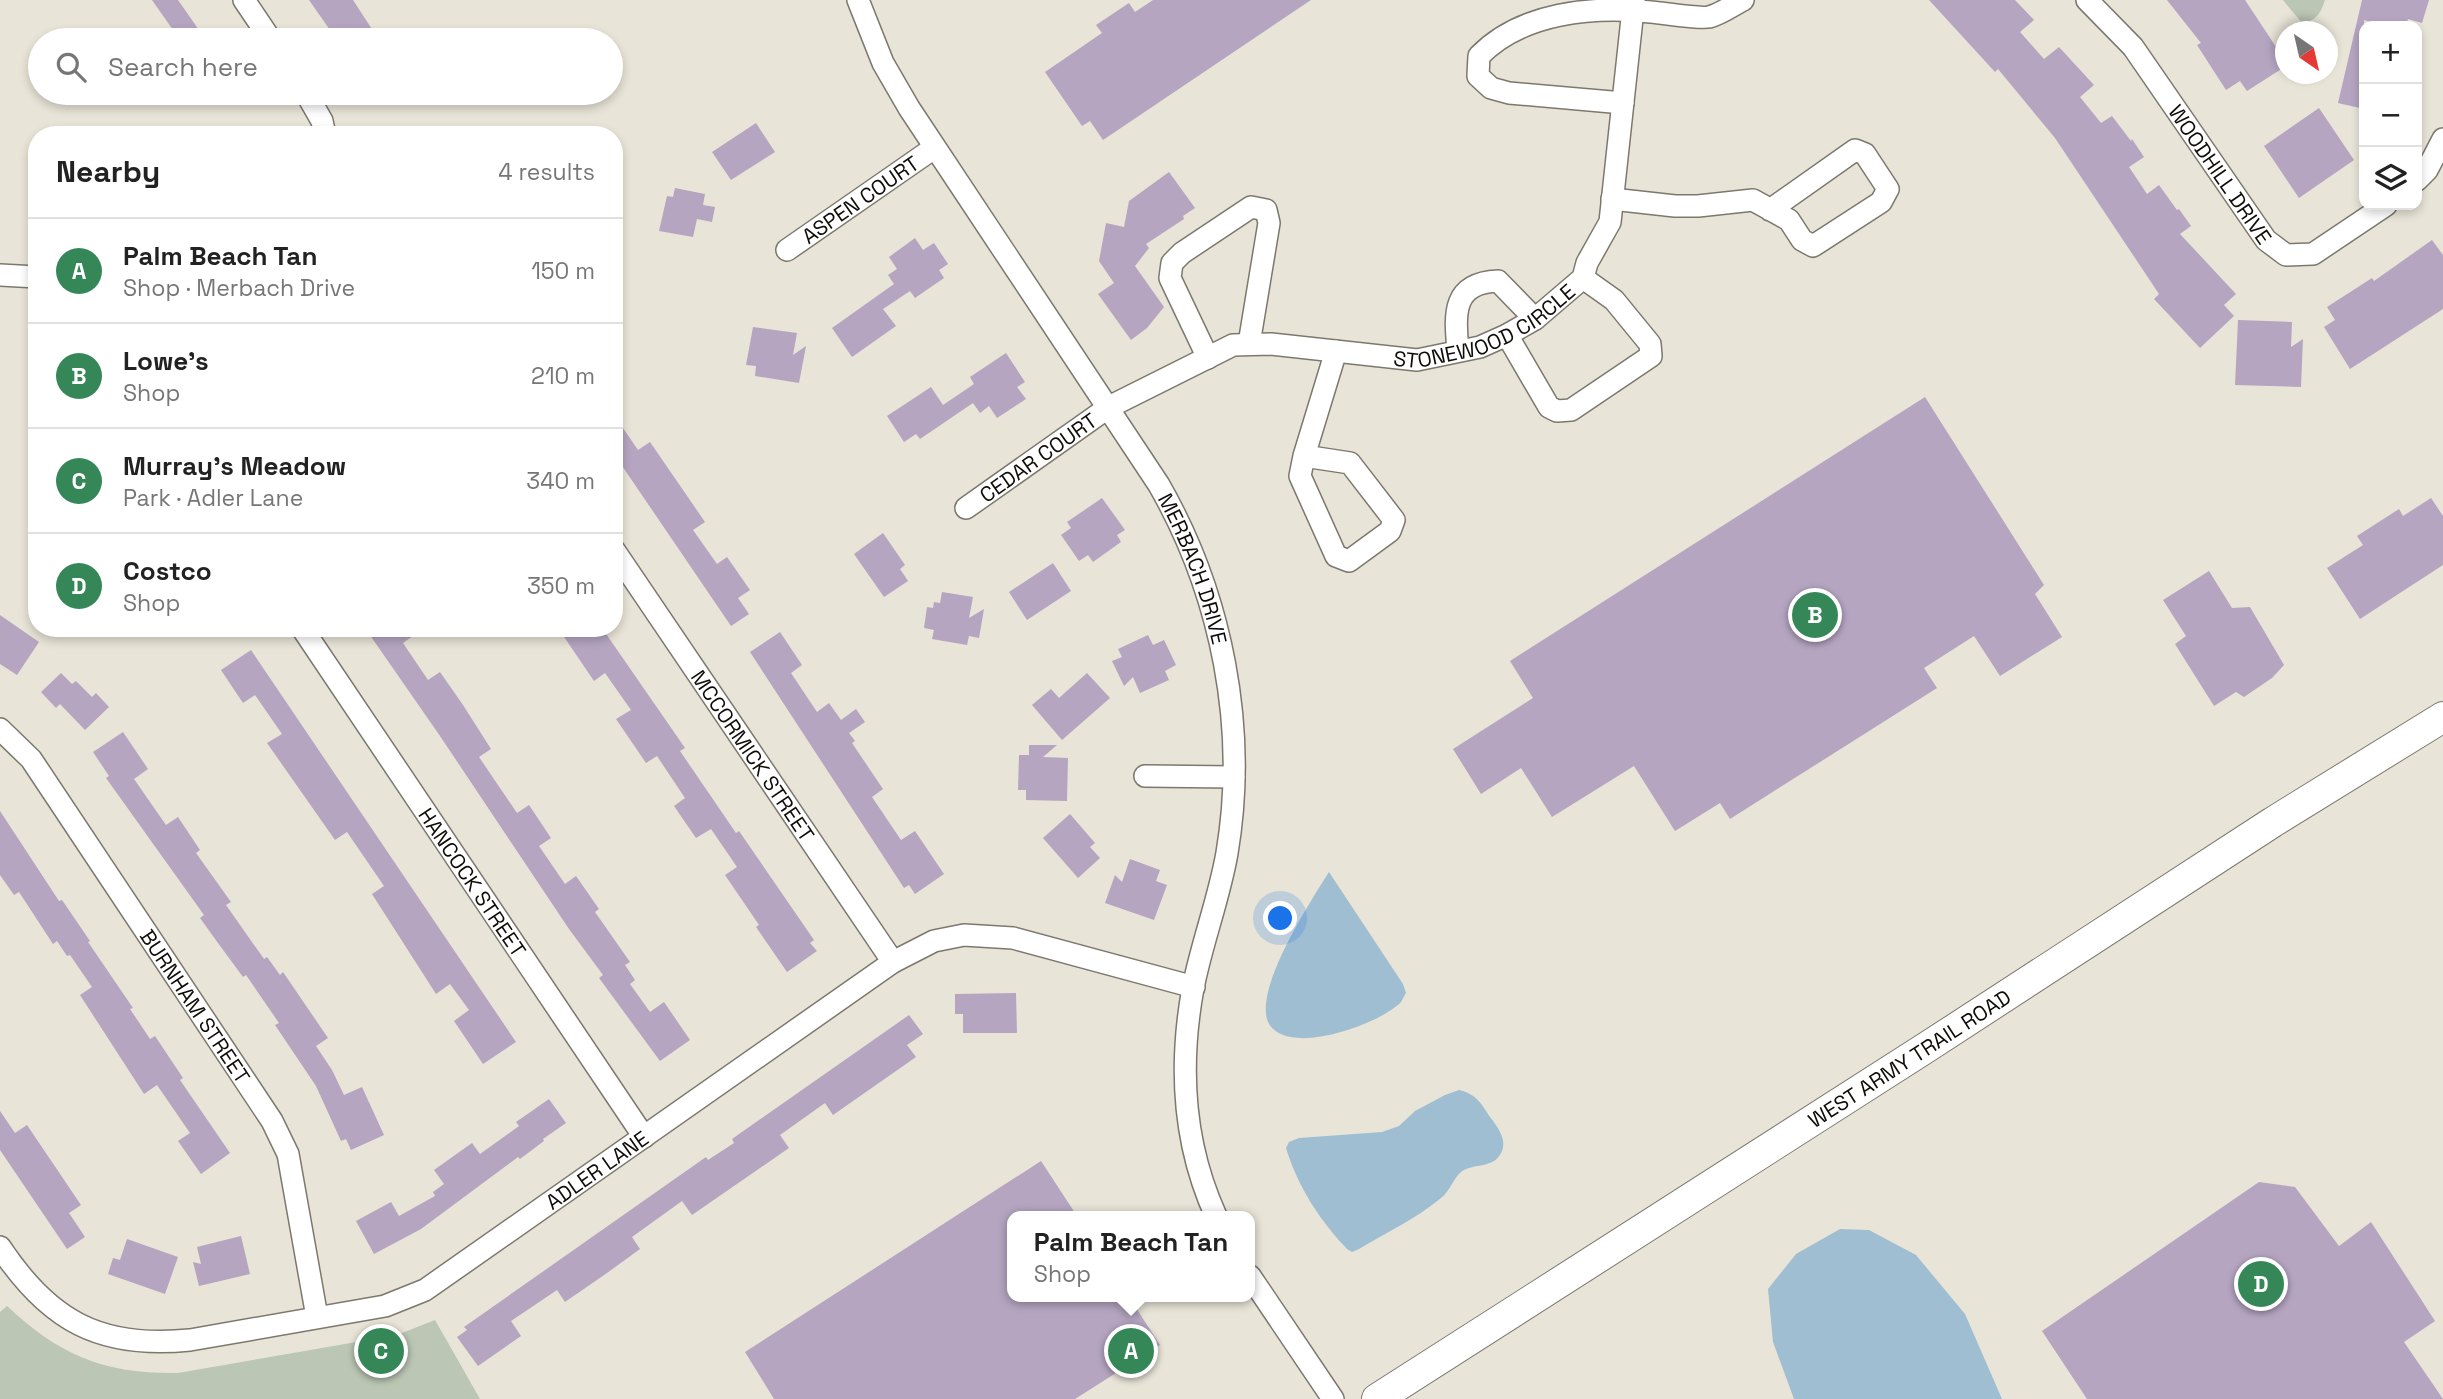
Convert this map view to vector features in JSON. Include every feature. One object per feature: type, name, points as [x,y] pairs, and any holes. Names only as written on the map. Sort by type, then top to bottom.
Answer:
[{"type":"main road","name":"WEST ARMY TRAIL ROAD","points":[[1377,1399],[1927,1047],[2273,821],[2443,718]]},
{"type":"street","points":[[244,0],[263,28]]},
{"type":"street","name":"MERBACH DRIVE","points":[[858,0],[883,63],[934,148],[1109,407],[1169,503],[1198,567],[1212,609],[1226,666],[1235,763],[1227,853],[1194,987],[1185,1051],[1185,1094],[1190,1138],[1202,1182],[1214,1211]]},
{"type":"street","points":[[1623,103],[1509,93],[1491,88],[1478,76],[1479,56],[1492,43],[1518,28],[1563,14],[1634,5],[1708,17],[1743,0]]},
{"type":"street","name":"WOODHILL DRIVE","points":[[2087,0],[2133,47],[2266,240],[2286,256],[2313,254],[2379,210]]},
{"type":"street","name":"STONEWOOD CIRCLE","points":[[1109,407],[1233,345],[1270,344],[1417,360],[1480,347],[1535,319],[1583,278],[1587,263],[1610,222],[1634,5]]},
{"type":"street","points":[[313,105],[323,126]]},
{"type":"street","points":[[2422,175],[2443,139]]},
{"type":"street","name":"ASPEN COURT","points":[[788,250],[934,148]]},
{"type":"street","points":[[1612,199],[1675,206],[1753,200],[1789,220],[1802,240],[1813,246],[1881,202],[1888,190],[1865,154],[1855,150],[1770,209]]},
{"type":"street","points":[[1208,358],[1170,278],[1172,263],[1182,253],[1251,206],[1266,209],[1269,223],[1248,344]]},
{"type":"street","points":[[0,275],[28,277]]},
{"type":"street","points":[[1507,335],[1549,407],[1557,411],[1571,410],[1651,356],[1650,344],[1614,300],[1583,278]]},
{"type":"street","points":[[1458,351],[1457,303],[1468,290],[1482,282],[1498,281],[1535,319]]},
{"type":"street","points":[[1304,456],[1350,463],[1394,520],[1390,531],[1349,561],[1336,555],[1300,476],[1304,456],[1336,351]]},
{"type":"street","name":"CEDAR COURT","points":[[966,508],[1109,407]]},
{"type":"street","name":"MCCORMICK STREET","points":[[623,563],[892,962]]},
{"type":"street","name":"HANCOCK STREET","points":[[308,637],[644,1137]]},
{"type":"street","name":"BURNHAM STREET","points":[[0,729],[31,759],[272,1121],[288,1154],[317,1317]]},
{"type":"street","points":[[1145,776],[1234,777]]},
{"type":"street","name":"ADLER LANE","points":[[0,1247],[27,1284],[49,1305],[84,1327],[127,1341],[157,1344],[190,1340],[385,1306],[425,1290],[892,962],[934,941],[964,935],[1013,938],[1194,987]]},
{"type":"street","points":[[1255,1283],[1333,1399]]},
{"type":"green space","points":[[2283,0],[2325,0],[2317,16],[2308,21],[2300,21]]},
{"type":"green space","points":[[7,1306],[46,1338],[85,1359],[128,1370],[178,1373],[397,1335],[435,1320],[480,1399],[0,1399],[0,1312]]},
{"type":"water","points":[[1329,872],[1403,984],[1406,993],[1401,1002],[1390,1011],[1353,1028],[1331,1035],[1291,1037],[1276,1031],[1267,1019],[1266,1004],[1270,985],[1287,944]]},
{"type":"water","points":[[1459,1090],[1478,1100],[1498,1129],[1503,1146],[1498,1157],[1494,1161],[1461,1172],[1444,1195],[1412,1219],[1359,1249],[1352,1252],[1347,1249],[1327,1226],[1303,1189],[1286,1148],[1289,1142],[1299,1138],[1382,1132],[1399,1126],[1415,1111]]},
{"type":"water","points":[[1840,1229],[1869,1230],[1916,1255],[1965,1314],[2002,1399],[1794,1399],[1773,1342],[1768,1289],[1796,1254]]},
{"type":"building","points":[[152,0],[178,0],[198,28],[172,28]]},
{"type":"building","points":[[309,0],[353,0],[371,28],[329,28]]},
{"type":"building","points":[[1153,0],[1311,0],[1103,140],[1090,121],[1082,126],[1045,72],[1102,33],[1096,25],[1129,3],[1135,12]]},
{"type":"building","points":[[1929,0],[2015,0],[2034,20],[2020,32],[2044,59],[2059,47],[2094,85],[2080,97],[2101,123],[2112,116],[2131,141],[2132,139],[2144,157],[2129,167],[2147,194],[2159,185],[2191,226],[2180,234],[2236,294],[2224,305],[2234,316],[2200,348],[2154,299],[2159,294],[2055,138],[1998,69],[1995,72]]},
{"type":"building","points":[[2167,0],[2245,0],[2275,45],[2275,73],[2247,91],[2240,81],[2226,90],[2197,45],[2201,43]]},
{"type":"building","points":[[2362,0],[2429,0],[2422,23],[2408,19],[2359,21],[2359,108],[2338,103]]},
{"type":"building","points":[[2319,108],[2354,160],[2299,198],[2264,146]]},
{"type":"building","points":[[756,123],[775,152],[731,180],[712,152]]},
{"type":"building","points":[[1169,172],[1195,208],[1183,216],[1184,219],[1146,244],[1149,248],[1135,266],[1164,307],[1147,328],[1131,340],[1098,294],[1114,283],[1099,261],[1106,223],[1124,227],[1129,201]]},
{"type":"building","points":[[675,188],[705,194],[703,205],[715,207],[712,222],[697,219],[693,237],[659,231],[667,196],[673,197]]},
{"type":"building","points":[[915,238],[923,250],[934,243],[948,264],[939,270],[944,278],[915,298],[910,291],[883,309],[896,326],[852,357],[832,328],[894,284],[888,275],[897,269],[889,257]]},
{"type":"building","points":[[2432,240],[2443,255],[2443,309],[2350,369],[2324,327],[2335,320],[2327,307],[2372,278],[2374,281]]},
{"type":"building","points":[[2238,320],[2292,322],[2291,347],[2303,339],[2301,387],[2235,385]]},
{"type":"building","points":[[753,327],[797,333],[793,355],[806,346],[799,383],[755,376],[756,366],[746,365]]},
{"type":"building","points":[[1006,353],[1025,382],[1017,387],[1026,399],[997,418],[989,406],[980,413],[973,403],[920,439],[916,434],[904,442],[887,416],[931,387],[943,405],[974,384],[970,377]]},
{"type":"building","points":[[1925,397],[2044,585],[2035,594],[2062,637],[2000,676],[1974,636],[1924,668],[1937,688],[1730,819],[1720,803],[1675,831],[1634,766],[1552,817],[1521,768],[1481,794],[1453,749],[1533,698],[1510,661]]},
{"type":"building","points":[[623,428],[638,450],[650,442],[705,522],[693,530],[717,564],[727,557],[750,590],[738,598],[749,614],[731,626],[623,467]]},
{"type":"building","points":[[1102,498],[1125,530],[1117,535],[1121,542],[1093,562],[1088,555],[1079,561],[1061,535],[1071,528],[1067,522]]},
{"type":"building","points":[[2431,498],[2443,516],[2443,565],[2360,619],[2327,568],[2363,545],[2357,536],[2399,509],[2403,516]]},
{"type":"building","points":[[883,533],[905,565],[900,569],[908,581],[884,597],[854,554]]},
{"type":"building","points":[[1053,563],[1071,591],[1027,620],[1009,592]]},
{"type":"building","points":[[2209,571],[2232,608],[2250,607],[2284,665],[2272,678],[2244,697],[2236,692],[2214,706],[2175,644],[2186,636],[2163,600]]},
{"type":"building","points":[[942,592],[973,597],[969,618],[984,609],[979,638],[969,636],[967,645],[932,639],[934,630],[924,628],[927,607],[933,608],[934,602],[940,603]]},
{"type":"building","points":[[0,615],[28,637],[39,642],[17,675],[0,664]]},
{"type":"building","points":[[780,632],[802,665],[791,673],[817,712],[829,703],[841,720],[856,709],[865,722],[849,733],[855,741],[852,743],[883,789],[872,797],[901,840],[915,831],[944,874],[915,894],[909,885],[904,888],[750,652]]},
{"type":"building","points":[[1148,635],[1153,645],[1164,640],[1176,665],[1165,671],[1169,680],[1140,693],[1133,677],[1124,686],[1112,661],[1122,657],[1118,649]]},
{"type":"building","points":[[371,637],[411,637],[403,643],[428,680],[440,672],[491,749],[479,757],[517,813],[529,805],[551,838],[539,846],[565,884],[576,876],[599,909],[595,912],[630,962],[625,965],[635,980],[630,984],[650,1012],[664,1002],[690,1040],[660,1061],[599,978],[603,975],[569,929]]},
{"type":"building","points":[[564,637],[608,637],[685,748],[680,751],[814,940],[810,943],[817,951],[787,972],[725,875],[737,867],[711,829],[696,838],[674,806],[685,798],[657,756],[646,763],[616,719],[631,710],[605,673],[594,681]]},
{"type":"building","points":[[251,650],[516,1042],[483,1064],[454,1021],[469,1010],[450,984],[436,994],[372,894],[384,886],[347,832],[335,840],[267,743],[282,734],[255,695],[243,703],[221,670]]},
{"type":"building","points":[[61,673],[72,684],[76,681],[92,697],[96,693],[109,707],[85,730],[60,704],[56,708],[41,692]]},
{"type":"building","points":[[1087,673],[1110,698],[1062,740],[1032,705],[1051,689],[1059,698]]},
{"type":"building","points":[[123,732],[148,769],[134,779],[166,825],[178,817],[200,850],[196,853],[231,902],[226,905],[264,959],[267,957],[280,975],[283,972],[328,1038],[316,1046],[344,1095],[362,1087],[384,1135],[351,1150],[346,1139],[341,1141],[316,1086],[275,1025],[279,1023],[246,975],[243,977],[200,918],[204,915],[106,778],[109,776],[93,752]]},
{"type":"building","points":[[1029,745],[1057,745],[1043,757],[1068,758],[1067,801],[1026,800],[1026,790],[1018,790],[1019,755],[1029,755]]},
{"type":"building","points":[[0,811],[59,901],[62,900],[90,941],[88,942],[133,1008],[130,1009],[150,1039],[155,1036],[183,1078],[180,1080],[230,1153],[201,1174],[178,1141],[190,1133],[157,1085],[144,1094],[80,995],[92,987],[70,955],[67,956],[57,941],[53,944],[19,892],[14,895],[0,875]]},
{"type":"building","points":[[1070,814],[1095,843],[1090,847],[1100,858],[1078,878],[1043,838]]},
{"type":"building","points":[[1130,859],[1160,870],[1156,881],[1167,885],[1154,920],[1105,903],[1115,875],[1122,882]]},
{"type":"building","points":[[1016,993],[1017,1033],[963,1033],[963,1014],[955,1014],[955,994]]},
{"type":"building","points":[[909,1015],[923,1034],[907,1045],[916,1057],[833,1115],[825,1103],[780,1135],[789,1148],[692,1215],[682,1201],[632,1237],[640,1249],[565,1302],[557,1290],[511,1321],[521,1336],[478,1366],[457,1337],[467,1330],[464,1327],[706,1157],[708,1160],[734,1143],[732,1139]]},
{"type":"building","points":[[549,1099],[566,1123],[421,1229],[374,1254],[356,1221],[391,1202],[399,1216],[435,1196],[433,1192],[444,1184],[434,1170],[472,1143],[480,1154],[519,1126],[516,1122]]},
{"type":"building","points":[[0,1111],[15,1133],[27,1125],[81,1205],[69,1213],[85,1237],[67,1249],[0,1150]]},
{"type":"building","points":[[1041,1161],[1074,1211],[1007,1211],[1007,1302],[1132,1302],[1160,1345],[1075,1399],[774,1399],[745,1352]]},
{"type":"building","points":[[2259,1182],[2295,1187],[2339,1246],[2371,1222],[2435,1321],[2404,1342],[2443,1399],[2087,1399],[2042,1331]]},
{"type":"building","points":[[241,1236],[250,1274],[199,1286],[193,1262],[201,1264],[197,1247]]},
{"type":"building","points":[[127,1239],[178,1257],[165,1294],[108,1274],[113,1258],[120,1260]]},
{"type":"place","name":"Lowe's","points":[[1815,615]]},
{"type":"place","name":"Costco","points":[[2261,1284]]},
{"type":"place","name":"Murray's Meadow","points":[[381,1351]]},
{"type":"place","name":"Palm Beach Tan","points":[[1131,1351]]}]
